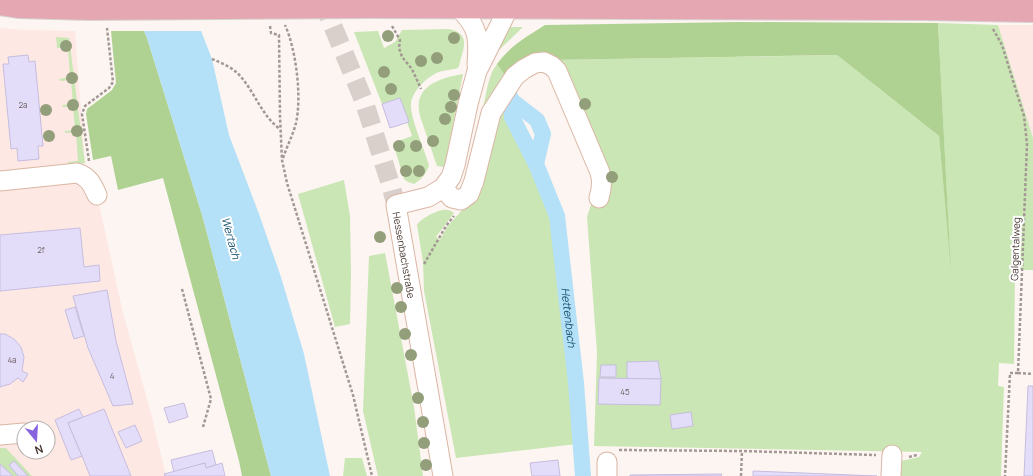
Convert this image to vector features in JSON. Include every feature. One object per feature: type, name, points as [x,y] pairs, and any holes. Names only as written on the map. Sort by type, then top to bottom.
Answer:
[{"type":"main road","points":[[0,4],[18,7],[89,9],[509,7],[1033,11]]},
{"type":"street","points":[[458,7],[472,22],[477,36],[477,71]]},
{"type":"street","points":[[509,7],[477,71],[468,104],[455,165],[451,177],[443,188],[452,198],[461,200],[469,194],[474,181],[491,113],[515,76],[535,63],[544,62],[552,66],[557,71],[602,177],[599,198]]},
{"type":"street","points":[[6,176],[62,168],[85,176],[91,181],[97,195]]},
{"type":"street","name":"Hessenbachstraße","points":[[443,188],[428,197],[396,205],[443,476]]},
{"type":"street","points":[[0,435],[16,434]]},
{"type":"street","points":[[891,476],[892,455]]},
{"type":"path","points":[[282,18],[293,47],[296,64],[298,106],[296,123],[282,160]]},
{"type":"path","points":[[270,23],[270,33],[279,35],[280,129],[282,160],[287,183],[352,395],[372,476]]},
{"type":"path","points":[[391,24],[400,40],[399,48],[402,57],[412,69],[421,89]]},
{"type":"path","points":[[85,176],[89,165],[82,114],[83,110],[109,88],[113,82],[107,27]]},
{"type":"path","name":"Galgentalweg","points":[[992,27],[1002,45],[1024,116],[1027,144],[1018,373]]},
{"type":"path","points":[[212,59],[224,64],[240,76],[272,123],[280,129]]},
{"type":"path","points":[[420,270],[439,237]]},
{"type":"path","points":[[182,289],[211,399],[203,428]]},
{"type":"path","points":[[1005,476],[1010,373],[1033,374]]},
{"type":"path","points":[[607,469],[615,450],[742,450],[892,455]]},
{"type":"path","points":[[741,476],[742,450]]},
{"type":"shaded area","points":[[998,25],[1033,25],[1033,138]]},
{"type":"shaded area","points":[[0,28],[75,31],[86,177],[97,195],[123,313],[152,417],[166,476],[0,476]]},
{"type":"green space","points":[[739,22],[938,23],[951,271],[939,136],[837,55],[551,60],[508,80],[497,64],[513,46],[545,25]]},
{"type":"green space","points":[[938,23],[998,25],[1033,138],[1033,270],[1015,270],[1014,364],[999,363],[998,386],[1004,387],[1001,476],[901,476],[901,461],[919,457],[922,452],[594,446],[597,352],[587,217],[596,189],[551,60],[724,57],[734,53],[736,57],[837,55],[939,136],[950,256]]},
{"type":"green space","points":[[504,27],[523,27],[498,51],[487,68]]},
{"type":"green space","points":[[449,29],[461,34],[463,38],[464,48],[458,68],[439,72],[430,77],[422,84],[412,98],[412,116],[429,165],[424,176],[414,184],[404,179],[393,143],[412,136],[407,122],[409,122],[400,98],[382,104],[354,32],[378,31],[384,48],[395,42],[402,30]]},
{"type":"green space","points":[[111,31],[144,31],[147,38],[203,218],[271,476],[242,476],[163,178],[118,190],[111,156],[93,160],[86,114],[87,109],[112,90],[116,83]]},
{"type":"green space","points":[[56,37],[69,38],[85,163],[68,165],[68,162],[78,161],[76,132],[65,133],[65,131],[75,130],[73,107],[63,107],[62,105],[73,104],[71,80],[60,81],[59,79],[70,77],[68,47],[57,48]]},
{"type":"green space","points":[[497,64],[508,80],[468,180],[488,84],[492,72]]},
{"type":"green space","points":[[463,74],[445,164],[443,167],[437,166],[420,116],[420,97],[430,85],[437,81]]},
{"type":"green space","points":[[505,103],[511,123],[554,216],[577,444],[456,458],[424,291],[423,262],[417,225],[426,217],[436,212],[449,210],[454,213],[436,237],[440,240],[447,227],[471,200],[496,114]]},
{"type":"green space","points":[[344,180],[350,216],[350,324],[335,327],[298,194]]},
{"type":"green space","points":[[385,253],[414,407],[423,476],[378,476],[363,411],[369,256]]},
{"type":"green space","points":[[0,448],[6,448],[32,476],[0,476]]},
{"type":"green space","points":[[345,458],[362,458],[367,476],[343,476]]},
{"type":"water","name":"Wertach","points":[[131,0],[189,0],[212,59],[229,135],[281,277],[304,354],[330,476],[271,476],[203,218],[147,38]]},
{"type":"pier","points":[[129,0],[191,0],[203,31],[142,31]]},
{"type":"building","points":[[28,55],[29,62],[35,61],[43,146],[38,146],[39,159],[18,161],[17,148],[11,149],[3,64],[9,64],[8,57]]},
{"type":"building","points":[[400,98],[409,122],[390,128],[382,104]]},
{"type":"building","points":[[80,228],[84,267],[99,265],[100,281],[0,291],[0,235]]},
{"type":"building","points":[[107,290],[116,341],[133,404],[113,406],[88,348],[73,296]]},
{"type":"building","points":[[75,307],[84,336],[74,339],[65,310]]},
{"type":"building","points":[[0,334],[5,334],[14,339],[21,347],[24,357],[22,371],[28,374],[23,382],[18,378],[10,384],[0,387]]},
{"type":"building","points":[[658,361],[661,379],[627,379],[627,362]]},
{"type":"building","points":[[601,365],[616,365],[616,377],[600,377]]},
{"type":"building","points":[[599,378],[661,379],[660,405],[598,404]]},
{"type":"building","points":[[1028,386],[1033,386],[1033,476],[1024,476]]},
{"type":"building","points":[[184,403],[188,417],[169,423],[164,408]]},
{"type":"building","points":[[79,409],[83,417],[68,423],[82,456],[71,460],[55,420]]},
{"type":"building","points":[[104,409],[131,476],[90,476],[68,423]]},
{"type":"building","points":[[691,412],[693,426],[672,429],[670,415]]},
{"type":"building","points":[[135,425],[142,441],[126,448],[118,432]]},
{"type":"building","points":[[212,450],[216,465],[206,468],[205,463],[174,472],[171,460]]},
{"type":"building","points":[[558,460],[560,476],[532,476],[530,463]]},
{"type":"building","points":[[14,461],[28,476],[18,476],[9,465]]},
{"type":"building","points":[[205,463],[206,468],[222,463],[225,476],[165,476],[164,474]]},
{"type":"building","points":[[0,464],[13,476],[0,476]]},
{"type":"building","points":[[753,471],[877,476],[753,476]]},
{"type":"building","points":[[722,474],[721,476],[630,476],[630,475]]},
{"type":"waterway","name":"Hettenbach","points":[[510,96],[512,117],[536,164]]},
{"type":"waterway","name":"Hettenbach","points":[[511,100],[537,120],[543,134],[536,164],[557,216],[576,383],[583,476]]},
{"type":"tunnel","points":[[322,0],[364,101],[396,205]]}]
